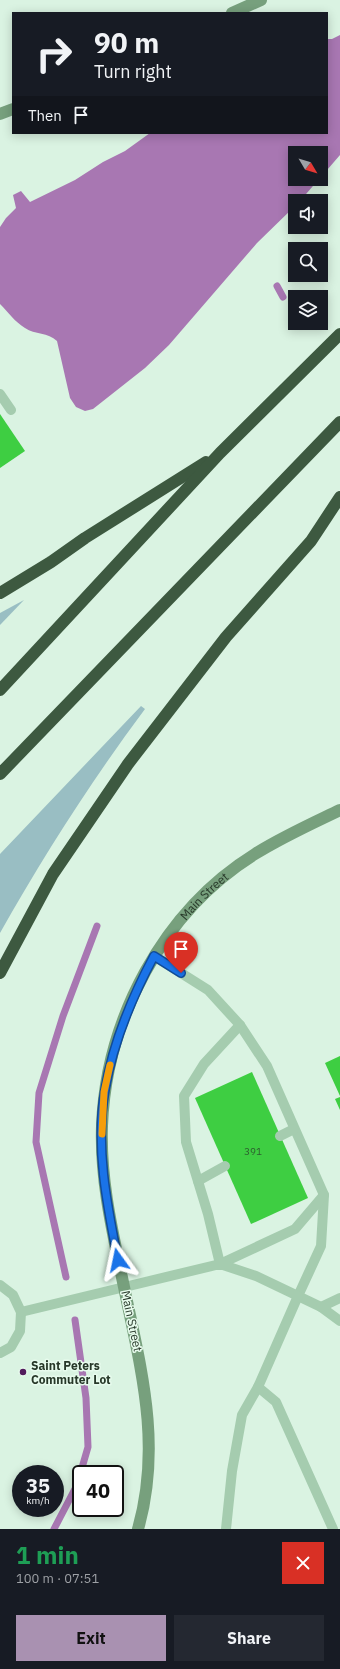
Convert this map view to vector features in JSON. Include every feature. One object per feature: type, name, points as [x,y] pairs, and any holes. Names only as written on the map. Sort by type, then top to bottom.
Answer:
[{"type":"highway","points":[[0,690],[220,453],[340,334]]},
{"type":"highway","points":[[0,774],[340,422]]},
{"type":"highway","points":[[0,593],[51,562],[85,538],[220,453]]},
{"type":"highway","points":[[0,973],[53,874],[128,764],[226,637],[311,541],[340,496]]},
{"type":"street","points":[[234,12],[261,0]]},
{"type":"street","points":[[0,114],[12,109]]},
{"type":"street","name":"Main Street","points":[[138,1529],[147,1486],[150,1450],[149,1426],[146,1391],[106,1198],[102,1163],[104,1092],[111,1060],[123,1021],[135,992],[154,956],[178,923],[202,896],[227,874],[254,854],[340,810]]},
{"type":"lane","points":[[0,394],[12,410]]},
{"type":"lane","points":[[154,956],[208,990],[240,1026],[267,1066],[324,1195],[321,1246],[258,1387],[242,1415],[232,1471],[226,1529]]},
{"type":"lane","points":[[220,1264],[186,1142],[184,1096],[204,1064],[240,1026]]},
{"type":"lane","points":[[280,1136],[294,1129]]},
{"type":"lane","points":[[198,1181],[225,1166]]},
{"type":"lane","points":[[21,1312],[220,1264],[295,1229],[324,1195]]},
{"type":"lane","points":[[220,1264],[256,1276],[321,1307],[340,1321]]},
{"type":"lane","points":[[0,1285],[13,1295],[21,1312],[20,1331],[11,1347],[0,1354]]},
{"type":"lane","points":[[321,1307],[340,1298]]},
{"type":"lane","points":[[258,1387],[276,1402],[333,1529]]},
{"type":"shaded area","points":[[340,35],[340,155],[328,169],[328,146],[288,146],[288,186],[313,186],[306,194],[288,194],[288,213],[257,243],[169,345],[145,368],[93,409],[85,411],[76,407],[70,398],[57,341],[50,336],[33,332],[21,326],[0,304],[0,227],[6,218],[16,208],[13,195],[21,191],[30,202],[75,180],[103,162],[125,151],[149,134],[328,134],[328,39],[332,39]]},
{"type":"shaded area","points":[[24,600],[0,625],[0,613]]},
{"type":"shaded area","points":[[141,706],[145,709],[69,818],[0,933],[0,854]]},
{"type":"building","points":[[0,414],[25,451],[0,468]]},
{"type":"building","points":[[340,1056],[340,1096],[325,1063]]},
{"type":"building","points":[[252,1072],[308,1198],[251,1224],[195,1098]]},
{"type":"building","points":[[340,1097],[340,1110],[335,1099]]},
{"type":"waterway","points":[[277,286],[283,297]]},
{"type":"waterway","points":[[66,1277],[36,1142],[39,1093],[63,1016],[97,926]]},
{"type":"waterway","points":[[54,1529],[77,1485],[88,1447],[86,1398],[75,1320]]},
{"type":"slow traffic","points":[[102,1134],[104,1092],[110,1065]]},
{"type":"place","name":"Saint Peters Commuter Lot","points":[[23,1372]]},
{"type":"route","points":[[118,1260],[106,1198],[102,1163],[104,1092],[111,1060],[123,1021],[135,992],[154,956],[181,973]]}]
